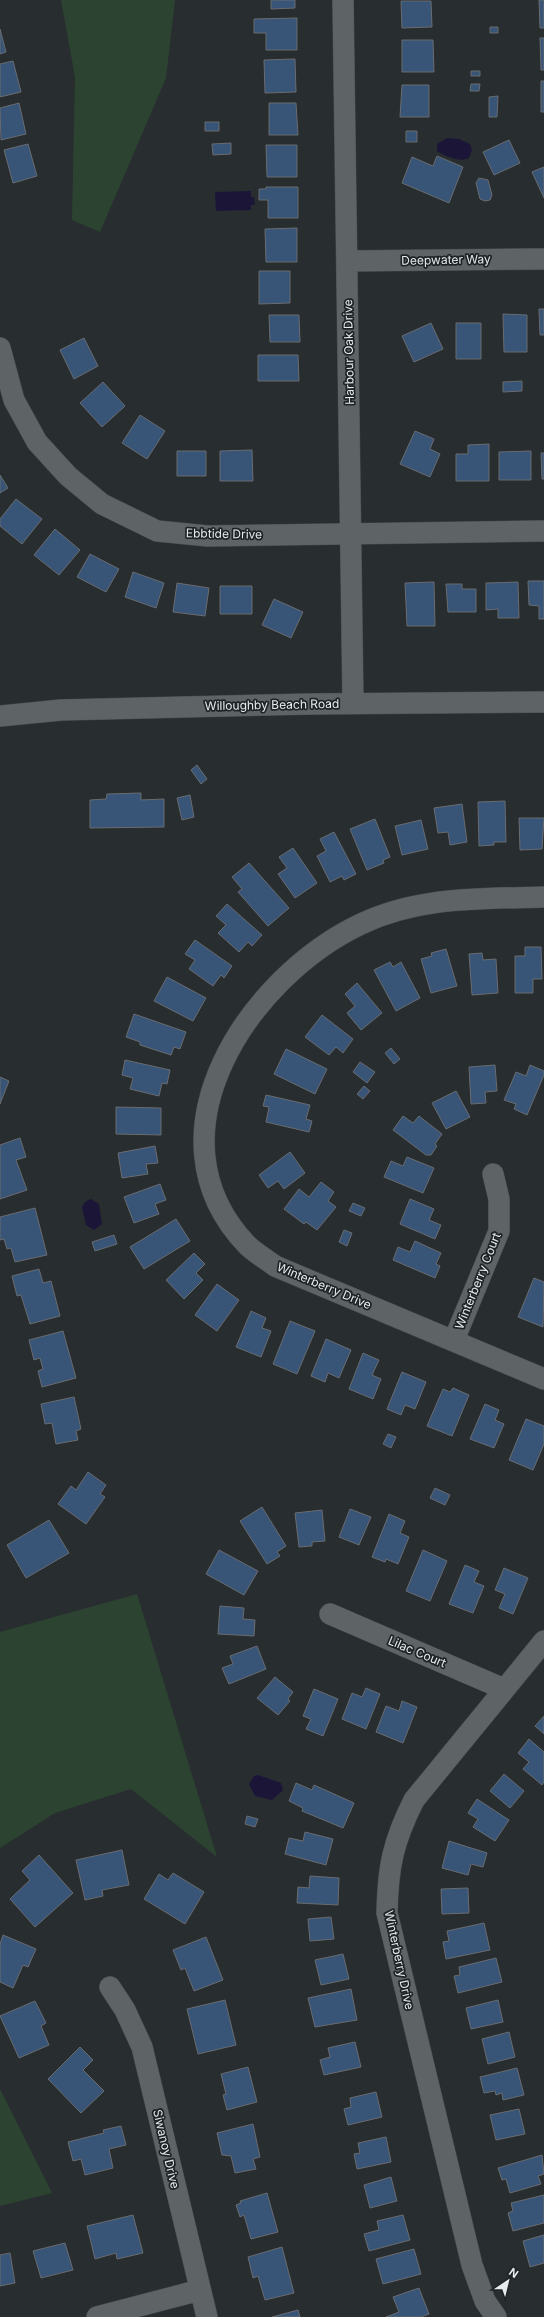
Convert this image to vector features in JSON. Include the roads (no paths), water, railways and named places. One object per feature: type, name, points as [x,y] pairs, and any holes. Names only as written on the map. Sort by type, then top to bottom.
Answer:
[{"type":"street","name":"Harbour Oak Drive","points":[[343,0],[352,533],[353,703]]},
{"type":"street","name":"Deepwater Way","points":[[348,261],[544,259]]},
{"type":"street","name":"Ebbtide Drive","points":[[0,348],[14,400],[37,442],[68,476],[102,504],[157,531],[208,536],[544,530]]},
{"type":"street","name":"Willoughby Beach Road","points":[[0,716],[61,710],[353,703],[544,702]]},
{"type":"street","name":"Winterberry Drive","points":[[544,897],[444,900],[391,913],[362,924],[336,937],[289,974],[260,1003],[240,1032],[220,1070],[208,1099],[204,1124],[203,1156],[213,1192],[227,1220],[248,1246],[275,1266],[544,1379]]},
{"type":"street","name":"Winterberry Court","points":[[454,1340],[499,1231],[499,1199],[494,1174]]},
{"type":"street","name":"Lilac Court","points":[[330,1614],[504,1689]]},
{"type":"street","name":"Winterberry Drive","points":[[496,2317],[485,2301],[472,2265],[387,1913],[388,1879],[392,1855],[399,1830],[414,1800],[544,1641]]},
{"type":"street","name":"Siwanoy Drive","points":[[110,1987],[125,2010],[142,2047],[207,2317]]},
{"type":"street","points":[[97,2317],[200,2290]]}]
